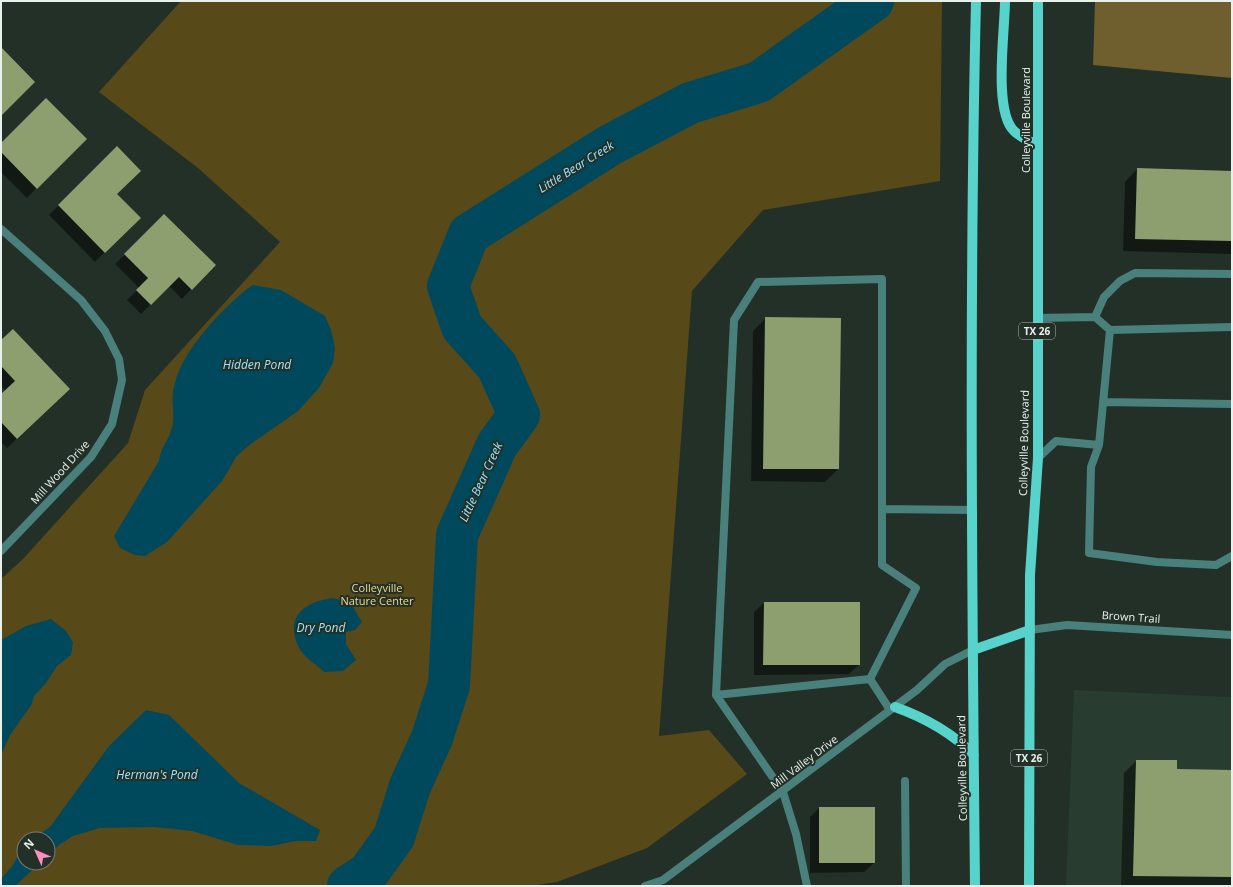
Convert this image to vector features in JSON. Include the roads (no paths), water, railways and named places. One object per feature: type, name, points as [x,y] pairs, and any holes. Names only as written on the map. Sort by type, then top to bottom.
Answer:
[{"type":"main road","name":"Colleyville Boulevard","points":[[975,886],[972,510],[974,81],[976,1]]},
{"type":"main road","points":[[1005,1],[1001,94],[1005,112],[1012,130],[1037,145]]},
{"type":"main road","name":"Colleyville Boulevard","points":[[1029,886],[1030,575],[1038,458],[1036,318],[1038,1]]},
{"type":"main road","points":[[973,650],[1030,630]]},
{"type":"main road","points":[[893,708],[914,713],[937,725],[974,755]]},
{"type":"street","name":"Mill Wood Drive","points":[[1,229],[81,300],[105,331],[119,359],[122,380],[112,424],[91,457],[1,551]]},
{"type":"street","points":[[1095,316],[1104,297],[1120,281],[1135,273],[1232,274]]},
{"type":"street","points":[[807,886],[796,834],[783,792],[716,695],[734,320],[758,282],[882,279],[882,565],[916,588],[870,679]]},
{"type":"street","points":[[1036,318],[1095,316],[1110,330],[1232,327]]},
{"type":"street","points":[[1110,330],[1099,445],[1091,467],[1089,553],[1157,562],[1216,565],[1232,556]]},
{"type":"street","points":[[1103,402],[1232,404]]},
{"type":"street","points":[[1038,458],[1056,441],[1099,445]]},
{"type":"street","points":[[882,509],[972,510]]},
{"type":"street","name":"Brown Trail","points":[[1030,630],[1075,625],[1232,635]]},
{"type":"street","name":"Mill Valley Drive","points":[[645,886],[663,880],[783,792],[917,690],[945,664],[973,650]]},
{"type":"street","points":[[716,695],[870,679]]},
{"type":"street","points":[[870,679],[893,708]]},
{"type":"street","points":[[904,781],[906,886]]},
{"type":"water","name":"Hidden Pond","points":[[253,285],[281,290],[325,316],[331,330],[335,348],[333,363],[319,388],[298,411],[248,446],[236,457],[222,481],[167,542],[145,556],[135,555],[120,548],[114,536],[159,461],[161,452],[171,431],[173,421],[173,392],[175,381],[183,362],[201,335],[215,319]]},
{"type":"water","name":"Dry Pond","points":[[332,598],[350,602],[362,622],[355,630],[346,632],[346,644],[356,660],[343,671],[324,672],[301,651],[295,637],[294,628],[295,620],[305,607],[322,600]]},
{"type":"water","points":[[51,619],[66,631],[73,642],[71,655],[57,666],[46,683],[34,696],[32,704],[10,735],[1,755],[1,640],[26,626]]},
{"type":"water","name":"Herman's Pond","points":[[146,710],[169,715],[239,783],[320,830],[316,841],[296,841],[271,846],[238,845],[192,831],[154,827],[100,828],[73,836],[56,848],[56,831],[44,831],[50,827],[109,746]]},
{"type":"water","points":[[16,860],[16,871],[31,871],[15,886],[1,886],[1,879]]},
{"type":"waterway","name":"Little Bear Creek","points":[[348,886],[368,873],[394,837],[410,786],[432,738],[449,685],[457,535],[497,445],[519,415],[497,366],[462,327],[448,286],[469,234],[610,145],[690,103],[759,82],[873,1]]},
{"type":"park label","name":"Colleyville Nature Center","points":[[377,594]]}]
